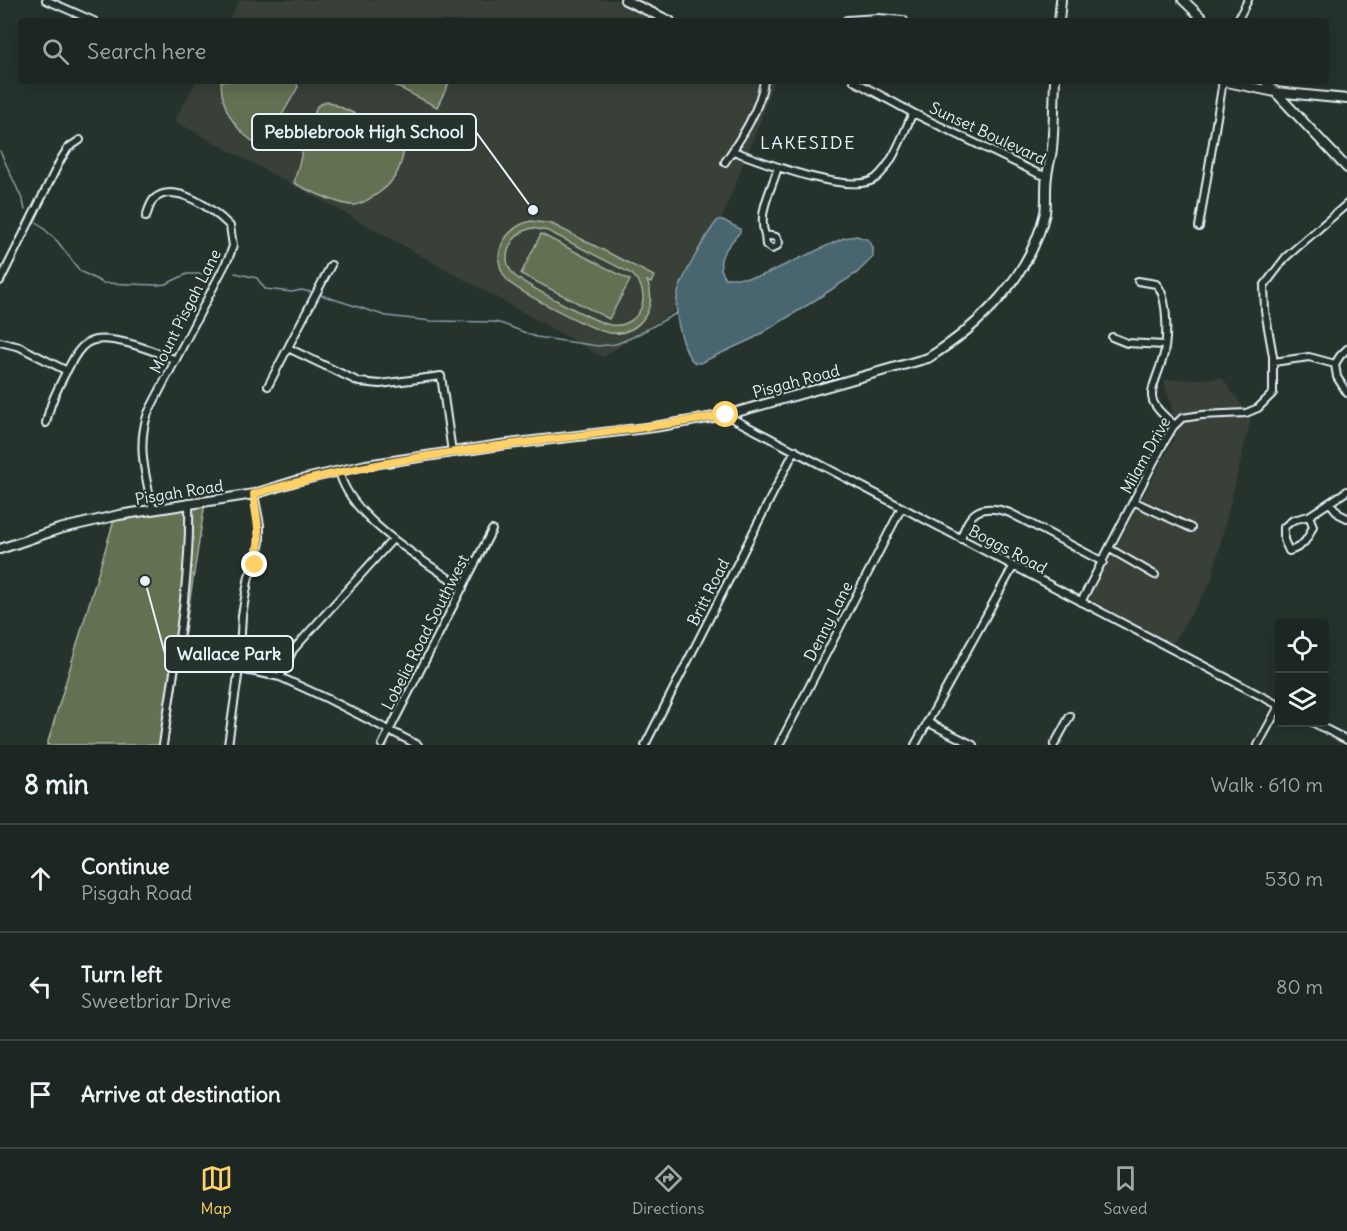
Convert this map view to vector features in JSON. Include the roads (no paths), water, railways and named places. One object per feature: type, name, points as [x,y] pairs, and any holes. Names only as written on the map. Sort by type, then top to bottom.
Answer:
[{"type":"street","points":[[46,0],[60,3],[88,18]]},
{"type":"street","points":[[625,0],[664,18]]},
{"type":"street","points":[[1059,18],[1061,0]]},
{"type":"street","points":[[1183,0],[1202,18]]},
{"type":"street","points":[[1239,18],[1248,0]]},
{"type":"street","points":[[725,162],[754,111],[763,84]]},
{"type":"street","name":"Sunset Boulevard","points":[[860,84],[913,113],[1047,176]]},
{"type":"street","name":"Pisgah Road","points":[[0,549],[59,530],[119,515],[254,494],[339,471],[452,452],[654,427],[726,415],[928,358],[948,345],[983,315],[1010,285],[1030,255],[1045,212],[1047,176],[1052,150],[1055,84]]},
{"type":"street","points":[[1199,227],[1222,84]]},
{"type":"street","points":[[1236,84],[1275,92],[1347,99]]},
{"type":"street","points":[[1268,84],[1347,168]]},
{"type":"street","points":[[733,151],[778,167],[850,184],[871,181],[878,177],[886,166],[913,113]]},
{"type":"street","points":[[0,281],[61,159],[68,148],[80,140]]},
{"type":"street","points":[[765,235],[762,224],[764,208],[778,167]]},
{"type":"street","name":"Mount Pisgah Lane","points":[[146,217],[153,200],[162,194],[174,193],[217,213],[230,226],[233,234],[233,246],[229,257],[144,425],[141,454],[153,510]]},
{"type":"street","name":"Milam Drive","points":[[1081,602],[1175,425],[1182,418],[1194,415],[1246,413],[1258,408],[1273,393],[1274,362],[1265,311],[1264,286],[1286,257],[1347,204]]},
{"type":"street","points":[[268,386],[331,265]]},
{"type":"street","points":[[1138,281],[1156,284],[1163,294],[1165,303],[1164,345],[1162,361],[1153,383],[1152,399],[1162,415],[1175,425]]},
{"type":"street","points":[[1112,338],[1126,343],[1164,345]]},
{"type":"street","points":[[46,423],[51,400],[75,355],[85,344],[93,340],[104,339],[128,344],[176,360]]},
{"type":"street","points":[[0,342],[20,347],[67,371]]},
{"type":"street","points":[[288,348],[359,382],[380,384],[441,376],[452,452]]},
{"type":"street","points":[[1347,349],[1335,364],[1341,386],[1347,393]]},
{"type":"street","points":[[1274,362],[1309,357],[1335,364]]},
{"type":"street","name":"Boggs Road","points":[[726,415],[1275,704]]},
{"type":"street","name":"Britt Road","points":[[645,745],[795,450]]},
{"type":"street","points":[[339,471],[347,493],[358,506],[393,539],[463,588]]},
{"type":"street","points":[[1309,516],[1313,526],[1309,536],[1302,546],[1289,551],[1284,540],[1284,527],[1293,520],[1309,516],[1347,490]]},
{"type":"street","points":[[228,745],[239,669],[242,615],[249,576],[255,565],[260,542],[260,525],[254,494]]},
{"type":"street","points":[[1135,502],[1191,528]]},
{"type":"street","points":[[1330,503],[1347,518]]},
{"type":"street","points":[[163,745],[190,537],[189,504]]},
{"type":"street","points":[[961,540],[967,524],[976,512],[989,507],[1010,513],[1103,562]]},
{"type":"street","name":"Denny Lane","points":[[779,745],[901,509]]},
{"type":"street","name":"Lobelia Road Southwest","points":[[382,745],[492,530]]},
{"type":"street","points":[[280,677],[293,650],[393,539]]},
{"type":"street","points":[[1110,549],[1155,575]]},
{"type":"street","points":[[915,745],[1013,567]]},
{"type":"street","points":[[239,669],[280,677],[418,745]]},
{"type":"street","points":[[1258,745],[1275,713]]},
{"type":"street","points":[[1054,745],[1070,716]]},
{"type":"street","points":[[927,722],[973,745]]},
{"type":"street","points":[[1320,727],[1347,740]]},
{"type":"water","points":[[718,220],[723,220],[740,229],[721,259],[725,278],[761,276],[844,238],[857,236],[869,240],[873,248],[873,257],[857,273],[754,338],[700,363],[695,363],[688,355],[681,333],[677,315],[677,298],[694,258]]},
{"type":"waterway","points":[[0,151],[25,210]]},
{"type":"waterway","points":[[37,222],[58,242],[80,271],[103,283],[157,285],[166,284],[187,274],[207,274]]},
{"type":"waterway","points":[[235,273],[257,278],[265,289],[311,292]]},
{"type":"waterway","points":[[321,295],[386,316],[431,321],[494,322],[536,337],[598,346],[616,344],[633,337],[677,313]]},
{"type":"place","name":"Pebblebrook High School","points":[[533,210]]},
{"type":"place","name":"Wallace Park","points":[[145,581]]},
{"type":"district","name":"LAKESIDE","points":[[808,142]]}]
